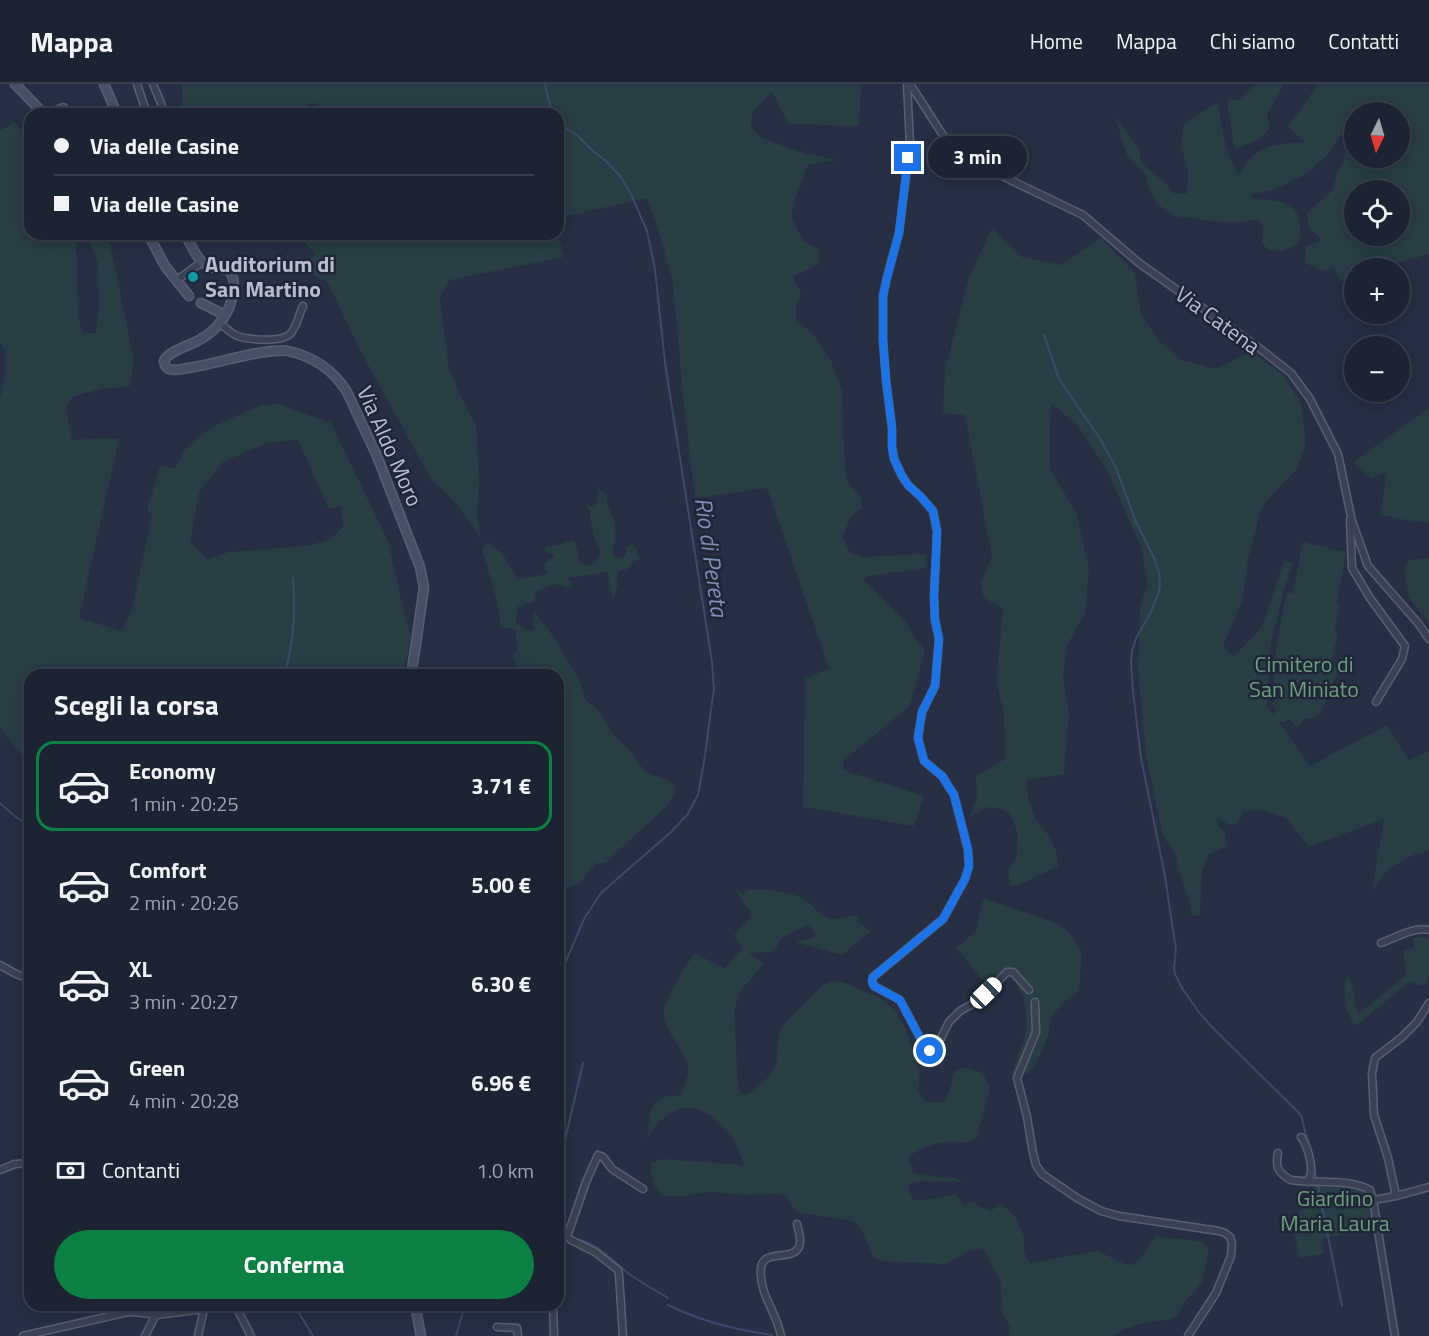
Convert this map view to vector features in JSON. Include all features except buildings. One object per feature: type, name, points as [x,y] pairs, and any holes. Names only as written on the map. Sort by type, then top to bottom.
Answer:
[{"type":"main road","points":[[15,84],[38,108]]},
{"type":"main road","points":[[104,84],[114,108]]},
{"type":"main road","points":[[150,240],[165,266],[189,296]]},
{"type":"main road","points":[[189,240],[202,262]]},
{"type":"main road","name":"Via Aldo Moro","points":[[202,262],[213,268],[227,269],[233,276],[234,290],[220,324],[201,339],[168,355],[164,361],[166,366],[174,369],[208,365],[260,352],[286,350],[327,367],[337,377],[347,392],[377,456],[420,567],[424,587],[412,669]]},
{"type":"main road","points":[[201,303],[225,315]]},
{"type":"main road","points":[[416,1311],[421,1336]]},
{"type":"street","points":[[137,84],[145,108]]},
{"type":"street","points":[[153,84],[162,106]]},
{"type":"street","points":[[908,84],[910,144],[899,233],[883,296],[886,380],[894,459],[908,485],[933,511],[937,531],[934,597],[939,639],[935,686],[922,712],[918,738],[924,761],[942,776],[954,795],[968,849],[969,866],[965,879],[943,919],[873,977],[872,981],[874,986],[900,1000],[926,1049],[930,1051],[936,1048],[949,1022],[960,1011],[986,993],[1007,972],[1013,972],[1029,990]]},
{"type":"street","name":"Via Catena","points":[[908,84],[948,143],[969,160],[1083,215],[1139,263],[1291,373],[1310,399],[1338,454],[1352,521],[1368,566],[1418,623],[1429,639]]},
{"type":"street","points":[[177,280],[202,262]]},
{"type":"street","points":[[220,324],[237,336],[251,339],[278,339],[291,332],[303,306]]},
{"type":"street","points":[[1349,506],[1352,568],[1370,598],[1405,646],[1402,659],[1376,702]]},
{"type":"street","points":[[1381,943],[1418,929],[1429,930]]},
{"type":"street","points":[[0,965],[24,977]]},
{"type":"street","points":[[1035,1002],[1036,1032],[1017,1078],[1033,1154],[1042,1174],[1101,1211],[1219,1231],[1230,1237],[1231,1256],[1216,1293],[1188,1336]]},
{"type":"street","points":[[1396,1196],[1388,1158],[1374,1115],[1372,1074],[1375,1058],[1417,1022],[1429,1003]]},
{"type":"street","points":[[1301,1137],[1305,1142],[1314,1182]]},
{"type":"street","points":[[1278,1153],[1276,1162],[1279,1170],[1292,1180],[1362,1186],[1370,1190],[1395,1336]]},
{"type":"street","points":[[623,1336],[618,1270],[595,1252],[571,1240],[568,1234],[598,1155],[603,1157],[612,1169],[643,1189]]},
{"type":"street","points":[[0,1170],[15,1164],[24,1163]]},
{"type":"street","points":[[1372,1200],[1429,1187]]},
{"type":"street","points":[[780,1333],[765,1294],[761,1279],[761,1266],[764,1260],[785,1256],[798,1249],[800,1243],[797,1224]]},
{"type":"street","points":[[145,1336],[158,1311]]},
{"type":"street","points":[[23,1336],[128,1312],[156,1316],[190,1311]]},
{"type":"street","points":[[198,1336],[204,1311]]},
{"type":"street","points":[[239,1311],[251,1336]]},
{"type":"street","points":[[553,1311],[554,1336]]},
{"type":"street","points":[[497,1327],[517,1328],[518,1336]]},
{"type":"green space","points":[[182,84],[861,84],[859,126],[788,124],[772,91],[752,113],[751,127],[761,138],[804,153],[837,160],[808,165],[791,216],[803,241],[820,250],[819,264],[793,277],[801,293],[796,309],[796,321],[812,333],[831,361],[842,390],[846,480],[861,497],[862,509],[851,516],[843,537],[849,552],[863,557],[926,554],[927,566],[920,570],[862,578],[906,622],[916,640],[925,649],[910,706],[844,760],[843,770],[924,796],[914,826],[803,807],[805,679],[829,668],[767,488],[695,498],[673,283],[656,223],[647,198],[564,217],[564,108],[325,108],[313,103],[303,108],[182,108]]},
{"type":"green space","points":[[1257,84],[1282,84],[1267,115],[1270,128],[1259,140],[1234,149],[1227,99],[1239,100]]},
{"type":"green space","points":[[1318,84],[1429,84],[1429,254],[1410,259],[1344,258],[1344,279],[1339,281],[1334,267],[1324,271],[1305,263],[1306,246],[1322,241],[1308,226],[1307,213],[1332,191],[1344,156],[1344,168],[1410,168],[1410,102],[1344,102],[1344,130],[1330,152],[1308,173],[1274,190],[1251,194],[1253,199],[1282,202],[1298,214],[1299,239],[1296,245],[1282,251],[1268,250],[1262,243],[1263,226],[1258,219],[1240,222],[1210,221],[1175,216],[1157,204],[1148,187],[1147,176],[1128,157],[1116,118],[1139,149],[1142,163],[1164,181],[1173,193],[1187,194],[1188,171],[1181,147],[1183,126],[1218,103],[1227,150],[1239,175],[1259,151],[1274,145],[1305,142],[1288,127]]},
{"type":"green space","points":[[13,121],[24,133],[24,240],[76,240],[78,317],[83,333],[96,333],[99,307],[98,262],[89,240],[109,240],[134,361],[129,387],[104,388],[72,397],[66,409],[72,440],[119,439],[79,618],[122,631],[132,609],[152,515],[147,509],[160,466],[174,469],[186,448],[212,427],[261,405],[279,404],[331,423],[388,541],[406,622],[412,638],[404,669],[24,669],[24,756],[13,745],[0,726],[0,398],[5,377],[5,352],[0,343],[0,130]],"holes":[[[298,440],[329,509],[341,506],[343,527],[330,539],[308,546],[229,552],[208,559],[190,542],[199,492],[223,462],[266,443]]]},
{"type":"green space","name":"Cimitero di San Miniato","points":[[992,228],[1022,257],[1061,265],[1100,238],[1135,273],[1141,314],[1158,340],[1182,360],[1215,369],[1251,352],[1282,374],[1301,403],[1306,444],[1297,469],[1262,506],[1248,560],[1243,599],[1223,646],[1234,656],[1262,627],[1284,561],[1293,562],[1271,643],[1267,706],[1274,715],[1276,710],[1272,703],[1276,699],[1274,674],[1277,646],[1287,593],[1293,593],[1303,542],[1346,552],[1337,602],[1340,603],[1335,631],[1338,633],[1331,664],[1340,667],[1321,713],[1310,719],[1305,718],[1300,725],[1296,726],[1289,719],[1279,722],[1310,766],[1387,725],[1409,760],[1429,751],[1429,851],[1413,855],[1388,869],[1372,891],[1384,819],[1309,847],[1286,818],[1259,810],[1244,812],[1236,825],[1228,824],[1217,818],[1217,824],[1225,832],[1227,846],[1208,855],[1202,872],[1200,915],[1192,916],[1174,851],[1163,836],[1146,756],[1138,670],[1140,606],[1148,584],[1141,547],[1107,470],[1078,426],[1051,403],[1050,469],[1076,512],[1089,568],[1085,613],[1068,644],[1063,675],[1069,712],[1064,774],[1027,780],[1028,797],[1036,819],[1056,850],[1059,866],[1019,885],[1010,885],[1008,871],[1017,858],[1018,833],[1010,814],[990,807],[970,817],[977,796],[976,776],[1005,759],[1004,713],[996,682],[1003,609],[983,597],[981,582],[992,557],[965,415],[943,413],[945,370],[968,280]]},
{"type":"green space","points":[[303,240],[560,240],[563,257],[450,280],[440,297],[449,368],[476,425],[479,482],[477,514],[480,537],[452,500],[432,481],[360,350],[328,283],[301,269],[315,254]]},
{"type":"green space","points":[[1429,408],[1429,523],[1380,514],[1387,472],[1371,478],[1353,462]]},
{"type":"green space","points":[[599,487],[607,495],[615,526],[615,543],[612,547],[614,557],[619,558],[626,555],[626,547],[632,544],[640,559],[632,562],[630,568],[618,572],[618,586],[614,598],[609,585],[608,572],[567,578],[573,586],[568,588],[555,584],[536,591],[535,600],[532,603],[525,603],[524,607],[518,604],[516,623],[526,630],[534,630],[533,609],[579,679],[585,699],[600,712],[612,733],[633,754],[645,772],[670,781],[675,787],[668,805],[605,863],[596,863],[580,883],[564,890],[564,669],[517,669],[512,656],[517,650],[516,630],[501,627],[497,601],[482,550],[486,542],[502,553],[518,579],[548,574],[544,564],[554,557],[551,553],[545,552],[545,547],[574,540],[578,551],[578,562],[591,565],[600,555],[590,511],[584,504],[593,506],[596,503]]},
{"type":"green space","points":[[1429,558],[1429,622],[1409,598],[1404,569],[1409,560]]},
{"type":"green space","points":[[737,888],[743,895],[751,889],[791,894],[806,900],[828,918],[859,916],[857,921],[865,928],[872,930],[842,955],[798,943],[797,941],[815,937],[813,930],[807,925],[781,939],[771,952],[749,953],[764,964],[740,991],[734,1012],[738,1085],[741,1093],[746,1095],[772,1072],[776,1063],[778,1038],[783,1025],[823,985],[834,981],[843,982],[882,999],[895,1010],[905,1028],[920,1072],[918,1092],[927,1102],[944,1102],[955,1070],[967,1068],[983,1073],[990,1088],[976,1139],[937,1144],[908,1157],[914,1173],[955,1178],[965,1182],[916,1181],[908,1188],[913,1199],[919,1201],[955,1194],[964,1205],[973,1202],[990,1212],[1000,1203],[1016,1217],[1024,1236],[1024,1252],[1030,1263],[1098,1251],[1132,1265],[1141,1258],[1155,1236],[1203,1242],[1209,1249],[1202,1282],[1186,1300],[1178,1314],[1170,1319],[1122,1330],[1112,1336],[1009,1336],[1010,1327],[1003,1314],[1000,1279],[982,1248],[968,1251],[947,1264],[883,1261],[874,1258],[861,1229],[854,1221],[796,1212],[786,1195],[740,1195],[711,1192],[674,1197],[660,1192],[653,1181],[651,1163],[663,1159],[744,1165],[734,1139],[711,1116],[699,1109],[685,1108],[671,1113],[659,1122],[647,1138],[651,1113],[656,1102],[670,1096],[681,1096],[688,1072],[683,1054],[667,1027],[665,1005],[694,953],[724,968],[742,949],[734,935],[750,918],[751,912],[740,898]]},
{"type":"green space","points":[[984,898],[1061,925],[1072,936],[1082,954],[1079,990],[1052,1016],[1048,1037],[1036,1063],[1028,1073],[1011,1074],[1025,1034],[1026,1013],[1021,992],[1010,976],[987,985],[956,948],[977,930]]},
{"type":"green space","points":[[1413,938],[1429,939],[1429,974],[1426,984],[1420,986],[1413,981],[1409,982],[1357,1025],[1353,1023],[1345,1000],[1346,976],[1351,980],[1358,1013],[1360,1013],[1406,975],[1403,950],[1414,948]]},
{"type":"green space","name":"Giardino Maria Laura","points":[[1314,1184],[1359,1187],[1366,1190],[1372,1229],[1322,1239],[1324,1254],[1299,1258],[1292,1221],[1306,1202],[1313,1200]]},
{"type":"waterway","name":"Rio di Pereta","points":[[545,84],[551,108]]},
{"type":"waterway","name":"Rio di Pereta","points":[[564,127],[578,136],[620,176],[631,194],[647,231],[655,269],[665,363],[712,662],[714,690],[698,795],[687,815],[671,832],[601,893],[584,919],[564,966]]},
{"type":"waterway","points":[[1044,335],[1059,379],[1101,440],[1116,468],[1136,522],[1159,572],[1159,592],[1136,638],[1131,663],[1141,758],[1165,876],[1176,948],[1175,974],[1182,988],[1211,1026],[1301,1115],[1308,1143]]},
{"type":"waterway","points":[[286,669],[294,624],[293,578]]},
{"type":"waterway","points":[[0,803],[24,823]]},
{"type":"waterway","points":[[564,1144],[583,1063]]},
{"type":"waterway","points":[[1314,1166],[1342,1306]]},
{"type":"waterway","points":[[573,1239],[589,1243],[632,1276],[668,1298]]},
{"type":"waterway","points":[[668,1305],[719,1324],[772,1335]]},
{"type":"waterway","points":[[298,1311],[313,1336]]},
{"type":"waterway","name":"Rio di Pereta","points":[[456,1336],[463,1311]]},
{"type":"place","name":"Auditorium di San Martino","points":[[193,277]]},
{"type":"route","points":[[908,158],[899,233],[883,296],[886,380],[894,459],[908,485],[933,511],[937,531],[934,597],[939,639],[935,686],[922,712],[918,738],[924,761],[942,776],[954,795],[968,849],[969,866],[965,879],[943,919],[873,977],[872,981],[874,986],[900,1000],[926,1049],[930,1051]]}]
